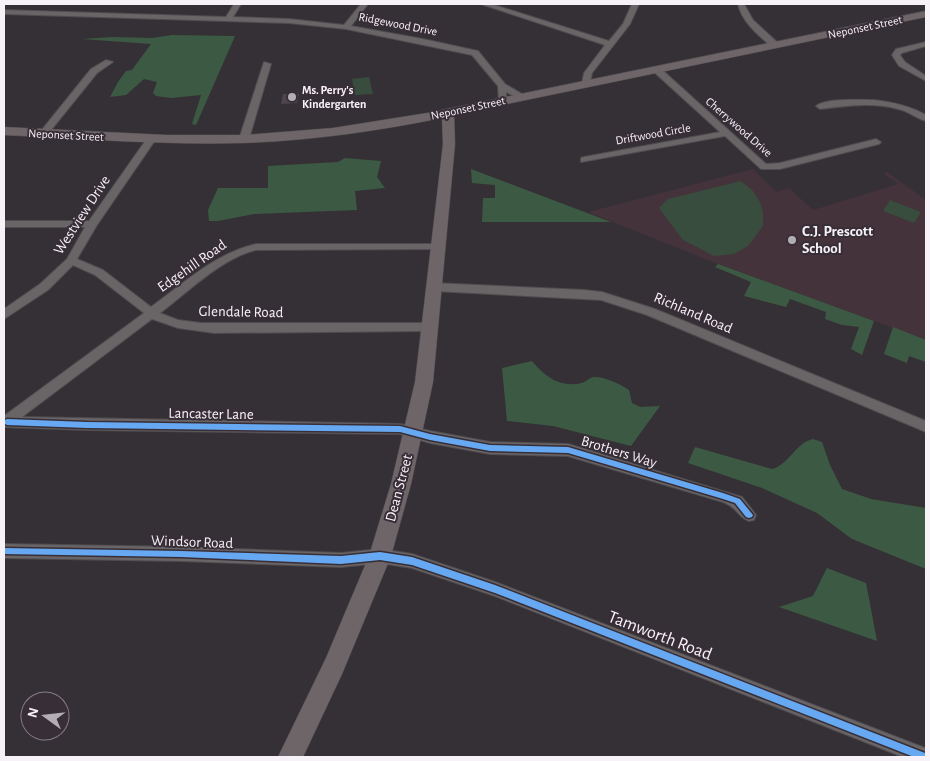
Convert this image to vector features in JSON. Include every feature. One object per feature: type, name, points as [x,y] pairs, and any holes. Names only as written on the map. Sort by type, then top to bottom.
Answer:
[{"type":"main road","name":"Neponset Street","points":[[4,131],[151,139],[244,139],[333,132],[448,112],[926,14]]},
{"type":"main road","points":[[402,121],[431,125],[440,129],[449,138],[462,116],[472,107]]},
{"type":"main road","name":"Dean Street","points":[[290,757],[334,666],[380,556],[414,433],[424,382],[430,327],[449,138],[448,112]]},
{"type":"street","points":[[228,19],[236,4]]},
{"type":"street","points":[[346,27],[365,4]]},
{"type":"street","points":[[485,4],[609,44]]},
{"type":"street","points":[[586,84],[588,74],[626,24],[635,4]]},
{"type":"street","points":[[741,4],[747,17],[761,34],[775,45]]},
{"type":"street","name":"Ridgewood Drive","points":[[4,12],[304,22],[346,27],[475,53],[502,86],[523,97]]},
{"type":"street","points":[[926,44],[899,51],[896,55],[902,64],[926,79]]},
{"type":"street","points":[[44,134],[94,71],[109,62]]},
{"type":"street","points":[[244,139],[267,64]]},
{"type":"street","name":"Cherrywood Drive","points":[[657,70],[764,167],[770,168],[876,142]]},
{"type":"street","points":[[502,86],[502,101]]},
{"type":"street","points":[[820,106],[881,102],[917,111],[926,118]]},
{"type":"street","name":"Driftwood Circle","points":[[584,160],[727,133]]},
{"type":"street","name":"Westview Drive","points":[[4,315],[44,287],[72,261],[92,224],[151,139]]},
{"type":"street","points":[[4,224],[92,224]]},
{"type":"street","name":"Edgehill Road","points":[[5,423],[216,265],[242,250],[256,247],[437,247]]},
{"type":"street","name":"Glendale Road","points":[[72,261],[88,265],[101,272],[153,314],[177,324],[227,328],[430,327]]},
{"type":"street","name":"Richland Road","points":[[434,287],[584,294],[621,301],[926,427]]},
{"type":"street","name":"Lancaster Lane","points":[[5,423],[386,428],[414,433]]},
{"type":"street","name":"Brothers Way","points":[[414,433],[490,448],[568,450],[737,501],[749,515]]},
{"type":"street","name":"Windsor Road","points":[[4,551],[181,554],[341,560],[380,556]]},
{"type":"street","name":"Tamworth Road","points":[[380,556],[412,561],[496,589],[925,757]]},
{"type":"shaded area","name":"C.J. Prescott School","points":[[753,169],[776,192],[789,188],[813,210],[898,184],[883,173],[887,172],[926,200],[926,340],[705,259],[588,212]]},
{"type":"green space","points":[[172,35],[235,36],[196,125],[192,124],[201,95],[171,98],[156,96],[153,93],[157,82],[144,79],[126,95],[110,97],[126,71],[132,70],[151,44],[82,39],[113,37],[152,38]]},
{"type":"green space","points":[[369,77],[373,94],[355,95],[352,79]]},
{"type":"green space","points":[[345,158],[381,161],[377,177],[385,188],[355,191],[357,210],[254,214],[209,221],[208,210],[218,188],[268,188],[268,166],[338,162]]},
{"type":"green space","points":[[471,169],[611,222],[482,222],[483,198],[495,198],[495,185],[472,183]]},
{"type":"green space","points":[[741,181],[753,191],[760,202],[763,212],[763,226],[748,246],[734,254],[714,256],[683,240],[659,208],[668,199]]},
{"type":"green space","points":[[890,200],[921,212],[914,223],[883,211]]},
{"type":"green space","points":[[718,264],[874,321],[862,355],[851,349],[859,327],[842,325],[825,319],[826,312],[790,299],[786,307],[744,296],[751,282],[715,267]]},
{"type":"green space","points":[[893,327],[926,340],[926,362],[909,356],[907,363],[884,354]]},
{"type":"green space","points":[[532,361],[542,372],[554,380],[574,384],[593,377],[607,379],[629,390],[632,403],[640,407],[660,406],[631,446],[553,426],[507,421],[502,368]]},
{"type":"green space","points":[[813,439],[822,442],[830,465],[842,489],[871,499],[926,508],[926,569],[852,539],[817,513],[762,488],[688,463],[695,447],[772,469],[783,463],[807,441]]},
{"type":"green space","points":[[827,568],[866,583],[877,641],[779,607],[813,596]]},
{"type":"building","points":[[283,94],[299,94],[297,103],[281,104]]},
{"type":"cycle path","points":[[7,422],[87,425],[400,429],[430,437],[490,448],[568,450],[737,501],[749,515]]},
{"type":"cycle path","points":[[4,551],[181,554],[341,560],[380,556],[412,561],[495,589],[925,757]]},
{"type":"place","name":"Ms. Perry's Kindergarten","points":[[292,97]]},
{"type":"place","name":"C.J. Prescott School","points":[[792,240]]}]
